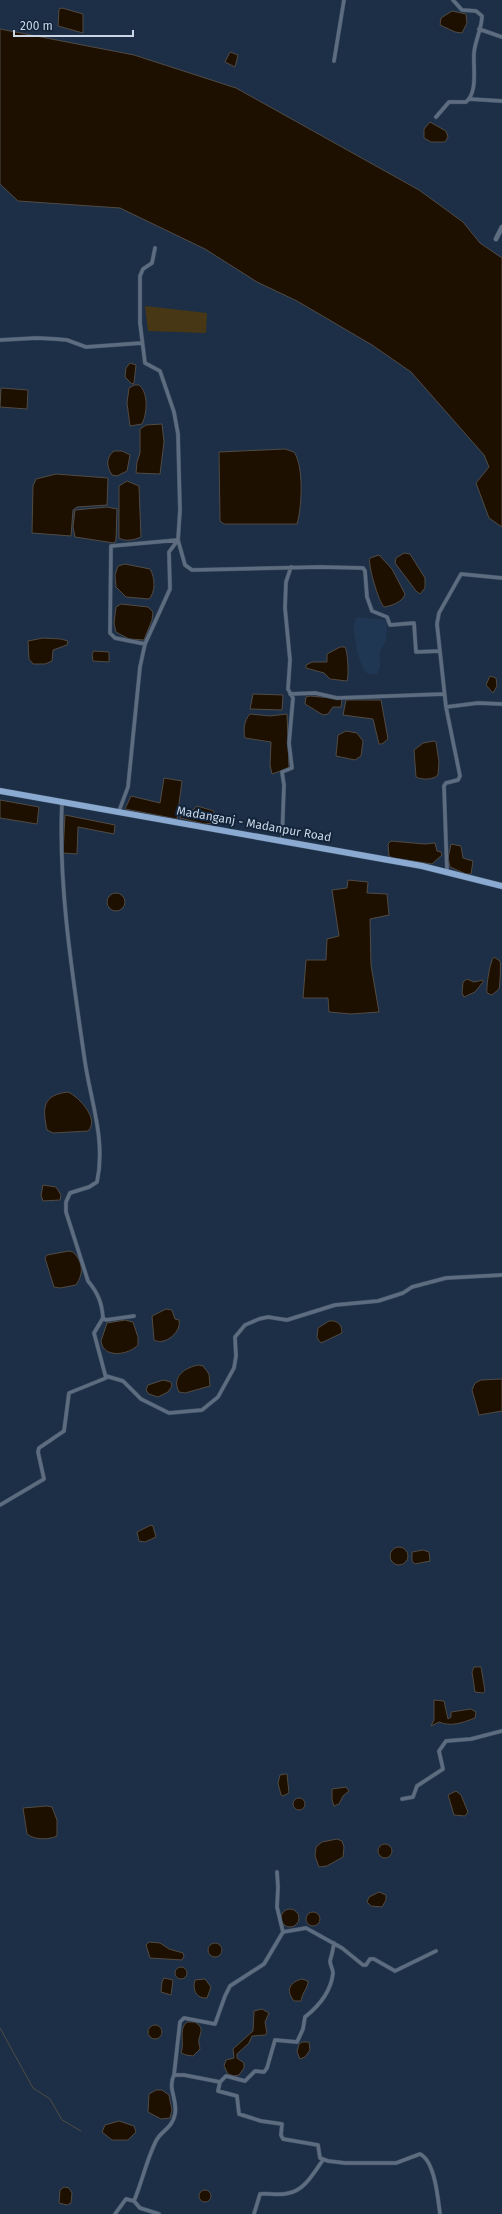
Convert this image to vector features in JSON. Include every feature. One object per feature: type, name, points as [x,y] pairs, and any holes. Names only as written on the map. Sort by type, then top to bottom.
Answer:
[{"type":"main road","name":"Madanganj - Madanpur Road","points":[[0,791],[282,840],[447,871],[502,886]]},
{"type":"street","points":[[334,61],[344,0]]},
{"type":"street","points":[[436,117],[449,102],[464,103],[469,99],[474,87],[473,71],[479,29],[482,23],[480,13],[462,10],[453,0]]},
{"type":"street","points":[[479,29],[502,37]]},
{"type":"street","points":[[469,99],[502,101]]},
{"type":"street","points":[[496,239],[502,227]]},
{"type":"street","points":[[155,248],[150,265],[143,269],[140,276],[142,343],[145,363],[160,371],[174,412],[178,434],[180,510],[178,540],[185,565],[192,570],[291,567],[363,568],[365,571],[367,597],[372,611],[387,618],[390,625],[414,623],[416,652],[440,652]]},
{"type":"street","points":[[0,340],[37,338],[56,339],[67,340],[86,347],[142,343]]},
{"type":"street","points":[[145,644],[115,638],[110,633],[111,546],[178,540]]},
{"type":"street","points":[[119,811],[128,787],[131,746],[135,722],[137,680],[145,644],[170,589],[169,552],[178,540]]},
{"type":"street","points":[[282,840],[284,786],[282,772],[292,768],[289,743],[292,698],[288,689],[290,660],[285,608],[286,582],[291,567]]},
{"type":"street","points":[[447,871],[444,786],[446,783],[458,780],[460,776],[444,694],[438,617],[461,574],[502,578]]},
{"type":"street","points":[[290,694],[315,693],[337,698],[444,694]]},
{"type":"street","points":[[446,707],[478,703],[502,704]]},
{"type":"street","points":[[62,802],[62,869],[72,968],[100,1151],[97,1182],[89,1187],[70,1193],[65,1205],[74,1242],[83,1263],[88,1282],[96,1289],[99,1297],[103,1318],[94,1333],[106,1376]]},
{"type":"street","points":[[106,1376],[123,1381],[142,1399],[169,1413],[202,1410],[218,1397],[234,1368],[236,1356],[235,1337],[244,1325],[268,1317],[287,1320],[335,1305],[378,1302],[403,1293],[412,1287],[446,1278],[502,1275]]},
{"type":"street","points":[[103,1318],[106,1320],[134,1316]]},
{"type":"street","points":[[0,1505],[44,1479],[38,1452],[39,1448],[64,1431],[69,1393],[104,1379],[106,1376]]},
{"type":"street","points":[[402,1799],[413,1797],[417,1786],[443,1769],[444,1766],[439,1758],[443,1743],[449,1740],[471,1739],[502,1731]]},
{"type":"street","points":[[134,2201],[155,2142],[172,2125],[175,2113],[175,2101],[171,2092],[171,2081],[174,2075],[180,2022],[184,2018],[215,2024],[230,1986],[264,1964],[283,1932],[277,1907],[277,1872]]},
{"type":"street","points":[[283,1932],[306,1928],[334,1943],[363,1965],[368,1964],[370,1959],[374,1959],[394,1971],[436,1951]]},
{"type":"street","points":[[334,1943],[330,1963],[333,1971],[328,1990],[316,2009],[305,2017],[304,2029],[297,2042],[276,2040],[267,2068],[264,2072],[256,2071],[244,2081],[226,2076],[220,2082],[218,2091],[237,2096],[239,2114],[262,2121],[282,2124],[281,2135],[283,2139],[318,2145],[320,2158],[323,2160],[345,2163],[396,2163],[420,2154],[432,2168],[440,2214]]},
{"type":"street","points":[[174,2075],[184,2075],[220,2082]]},
{"type":"street","points":[[254,2214],[260,2194],[290,2193],[296,2190],[312,2176],[323,2160]]},
{"type":"street","points":[[115,2214],[126,2199],[134,2201],[140,2208],[159,2214]]},
{"type":"shaded area","points":[[62,8],[83,14],[83,33],[58,26],[59,9]]},
{"type":"shaded area","points":[[452,11],[466,14],[467,23],[462,33],[455,32],[440,25],[441,18]]},
{"type":"shaded area","points":[[0,29],[134,55],[236,88],[419,190],[463,222],[480,243],[502,258],[502,527],[489,518],[476,483],[489,467],[484,455],[411,372],[372,345],[297,301],[257,282],[205,249],[120,208],[18,201],[0,184]]},
{"type":"shaded area","points":[[230,52],[238,55],[235,67],[225,62]]},
{"type":"shaded area","points":[[430,122],[446,131],[448,137],[445,142],[431,142],[424,138],[424,129]]},
{"type":"shaded area","points":[[145,306],[207,313],[206,333],[148,331]]},
{"type":"shaded area","points":[[130,363],[136,365],[134,383],[132,384],[125,377],[126,368]]},
{"type":"shaded area","points":[[134,385],[139,385],[144,393],[146,398],[146,409],[142,424],[130,426],[127,403],[129,388]]},
{"type":"shaded area","points":[[1,388],[28,390],[27,409],[0,407]]},
{"type":"shaded area","points":[[162,424],[164,442],[160,474],[136,473],[140,453],[140,429],[146,425]]},
{"type":"shaded area","points":[[285,449],[294,452],[301,476],[301,497],[297,524],[224,524],[220,521],[219,452]]},
{"type":"shaded area","points":[[114,451],[122,451],[130,455],[127,471],[117,476],[112,475],[108,465],[109,456]]},
{"type":"shaded area","points":[[56,474],[108,478],[107,505],[77,507],[73,510],[71,536],[32,533],[33,486],[36,479]]},
{"type":"shaded area","points":[[127,481],[139,486],[141,537],[133,540],[119,538],[119,486]]},
{"type":"shaded area","points":[[107,507],[117,509],[116,540],[114,543],[75,537],[73,527],[75,510]]},
{"type":"shaded area","points":[[404,553],[410,554],[425,578],[425,588],[420,594],[416,591],[395,563],[396,558]]},
{"type":"shaded area","points":[[379,555],[392,569],[405,594],[402,599],[393,605],[384,607],[377,591],[370,567],[370,558]]},
{"type":"shaded area","points":[[125,564],[150,569],[153,576],[154,589],[149,599],[126,597],[116,587],[115,575],[118,566]]},
{"type":"shaded area","points":[[121,604],[148,607],[153,612],[152,620],[144,640],[129,639],[116,632],[114,623],[116,607]]},
{"type":"shaded area","points":[[356,618],[385,620],[387,624],[386,641],[380,651],[380,667],[377,674],[368,674],[364,670],[357,652],[353,626]]},
{"type":"shaded area","points":[[43,638],[68,641],[67,645],[53,650],[52,661],[45,664],[33,664],[29,659],[28,641]]},
{"type":"shaded area","points":[[340,647],[345,647],[347,654],[347,681],[330,679],[324,673],[306,668],[306,665],[312,662],[327,662],[327,654]]},
{"type":"shaded area","points":[[94,651],[109,652],[109,662],[93,661],[92,654]]},
{"type":"shaded area","points":[[490,676],[496,678],[497,686],[493,693],[486,685]]},
{"type":"shaded area","points":[[253,694],[283,695],[282,710],[250,709]]},
{"type":"shaded area","points":[[310,696],[342,699],[341,707],[333,707],[328,714],[323,715],[305,704],[306,697]]},
{"type":"shaded area","points":[[346,700],[381,700],[388,739],[382,744],[379,744],[373,719],[343,715]]},
{"type":"shaded area","points":[[250,714],[270,716],[287,714],[289,768],[272,774],[270,765],[271,742],[245,738],[244,726],[246,719]]},
{"type":"shaded area","points":[[346,731],[357,733],[363,741],[361,756],[355,760],[336,756],[338,735]]},
{"type":"shaded area","points":[[436,742],[439,762],[438,775],[427,779],[416,777],[414,750],[423,743]]},
{"type":"shaded area","points":[[164,778],[182,781],[177,819],[125,809],[131,796],[160,803]]},
{"type":"shaded area","points":[[0,800],[39,807],[37,824],[0,818]]},
{"type":"shaded area","points":[[197,806],[214,811],[213,823],[205,824],[180,818],[182,808],[193,810]]},
{"type":"shaded area","points":[[65,815],[115,825],[114,834],[78,827],[77,854],[63,853]]},
{"type":"shaded area","points":[[391,841],[425,844],[435,843],[437,851],[441,852],[442,855],[432,864],[393,858],[389,856],[388,844]]},
{"type":"shaded area","points":[[451,844],[461,846],[463,858],[473,861],[471,874],[466,874],[450,867],[448,858]]},
{"type":"shaded area","points":[[348,880],[368,882],[367,893],[387,894],[389,915],[370,919],[371,965],[379,1012],[351,1014],[329,1012],[328,998],[303,998],[306,960],[326,960],[327,939],[339,936],[332,890],[347,888]]},
{"type":"shaded area","points":[[112,893],[120,893],[125,898],[123,909],[120,911],[112,911],[107,906],[107,898]]},
{"type":"shaded area","points":[[494,957],[500,961],[500,980],[499,989],[492,995],[487,993],[487,990],[490,968]]},
{"type":"shaded area","points":[[467,979],[474,982],[483,980],[483,982],[475,992],[464,997],[462,993],[463,982]]},
{"type":"shaded area","points":[[68,1092],[87,1109],[91,1121],[91,1126],[88,1131],[53,1133],[47,1130],[45,1122],[46,1104],[53,1096]]},
{"type":"shaded area","points":[[43,1185],[56,1187],[61,1195],[60,1200],[43,1201],[41,1195]]},
{"type":"shaded area","points":[[69,1251],[73,1252],[79,1260],[81,1272],[79,1281],[76,1285],[60,1288],[54,1287],[45,1258],[47,1255]]},
{"type":"shaded area","points":[[166,1309],[172,1310],[175,1319],[179,1320],[178,1329],[172,1337],[168,1339],[163,1341],[154,1340],[152,1316]]},
{"type":"shaded area","points":[[125,1320],[133,1322],[138,1337],[138,1345],[123,1353],[117,1354],[106,1351],[101,1341],[107,1323]]},
{"type":"shaded area","points":[[329,1321],[338,1323],[341,1327],[342,1333],[321,1343],[317,1338],[318,1328]]},
{"type":"shaded area","points":[[199,1365],[203,1366],[209,1374],[210,1386],[185,1393],[179,1392],[177,1387],[178,1377],[184,1370]]},
{"type":"shaded area","points":[[502,1379],[502,1411],[479,1415],[472,1390],[475,1383],[481,1380]]},
{"type":"shaded area","points":[[163,1380],[171,1382],[172,1386],[168,1392],[158,1397],[149,1394],[146,1390],[148,1385]]},
{"type":"shaded area","points":[[151,1525],[153,1526],[156,1537],[145,1542],[139,1541],[137,1532]]},
{"type":"shaded area","points":[[399,1547],[405,1550],[408,1556],[405,1562],[399,1565],[393,1562],[390,1556],[393,1550]]},
{"type":"shaded area","points":[[423,1550],[429,1552],[430,1561],[415,1564],[412,1561],[412,1552]]},
{"type":"shaded area","points":[[474,1667],[481,1667],[485,1691],[483,1693],[475,1692],[472,1672]]},
{"type":"shaded area","points":[[434,1700],[444,1701],[448,1719],[451,1717],[451,1712],[471,1709],[476,1712],[475,1718],[461,1723],[452,1724],[439,1722],[431,1726],[434,1720]]},
{"type":"shaded area","points":[[287,1774],[289,1793],[283,1796],[281,1795],[278,1783],[280,1775]]},
{"type":"shaded area","points":[[346,1787],[349,1791],[343,1796],[339,1804],[334,1806],[332,1800],[332,1789]]},
{"type":"shaded area","points":[[456,1791],[461,1795],[468,1812],[465,1816],[454,1815],[448,1795]]},
{"type":"shaded area","points":[[297,1798],[301,1798],[305,1804],[301,1810],[297,1810],[293,1806],[293,1802]]},
{"type":"shaded area","points":[[52,1807],[57,1820],[57,1836],[42,1839],[30,1836],[27,1834],[23,1808]]},
{"type":"shaded area","points":[[337,1839],[342,1841],[344,1847],[343,1857],[327,1866],[319,1867],[315,1856],[316,1847],[322,1842]]},
{"type":"shaded area","points":[[382,1844],[388,1844],[392,1848],[392,1854],[388,1858],[382,1858],[378,1854],[378,1848]]},
{"type":"shaded area","points":[[379,1892],[386,1895],[386,1900],[382,1907],[371,1906],[367,1902],[369,1897]]},
{"type":"shaded area","points":[[290,1909],[296,1912],[299,1918],[296,1924],[290,1927],[284,1924],[281,1918],[284,1912]]},
{"type":"shaded area","points":[[313,1912],[318,1914],[320,1919],[318,1924],[313,1926],[308,1924],[306,1919],[308,1914]]},
{"type":"shaded area","points":[[149,1942],[160,1943],[169,1949],[183,1953],[184,1956],[182,1960],[150,1958],[146,1945]]},
{"type":"shaded area","points":[[212,1943],[218,1943],[222,1947],[222,1953],[218,1957],[212,1957],[208,1953],[208,1947]]},
{"type":"shaded area","points":[[181,1967],[185,1969],[187,1973],[185,1977],[181,1979],[177,1977],[175,1973],[177,1969]]},
{"type":"shaded area","points":[[164,1978],[173,1980],[171,1995],[161,1992]]},
{"type":"shaded area","points":[[205,1979],[211,1987],[207,1998],[203,1998],[196,1993],[194,1983],[195,1980]]},
{"type":"shaded area","points":[[302,1979],[308,1981],[307,1986],[301,2001],[294,2001],[289,1990],[290,1987],[294,1982]]},
{"type":"shaded area","points":[[262,2009],[269,2013],[265,2022],[267,2033],[265,2035],[252,2036],[249,2043],[237,2054],[237,2058],[244,2063],[244,2068],[239,2075],[234,2076],[228,2074],[224,2066],[226,2060],[234,2058],[233,2049],[253,2031],[254,2011]]},
{"type":"shaded area","points":[[187,2022],[195,2022],[201,2028],[199,2040],[200,2049],[193,2056],[181,2053],[182,2032],[184,2025]]},
{"type":"shaded area","points":[[152,2025],[158,2025],[162,2029],[162,2035],[158,2039],[152,2039],[148,2035],[148,2029]]},
{"type":"shaded area","points":[[302,2042],[309,2042],[310,2050],[305,2057],[300,2059],[297,2052],[299,2044]]},
{"type":"shaded area","points":[[156,2090],[162,2090],[169,2095],[172,2110],[170,2118],[161,2119],[148,2112],[149,2094]]},
{"type":"shaded area","points":[[119,2121],[134,2126],[136,2132],[128,2140],[112,2140],[102,2132],[105,2125]]},
{"type":"shaded area","points":[[64,2187],[69,2188],[72,2193],[71,2203],[67,2205],[59,2203],[60,2190]]},
{"type":"shaded area","points":[[203,2190],[207,2190],[211,2196],[207,2202],[203,2202],[199,2198],[199,2194]]},
{"type":"waterway","points":[[0,2028],[33,2088],[50,2099],[62,2120],[81,2131]]}]
